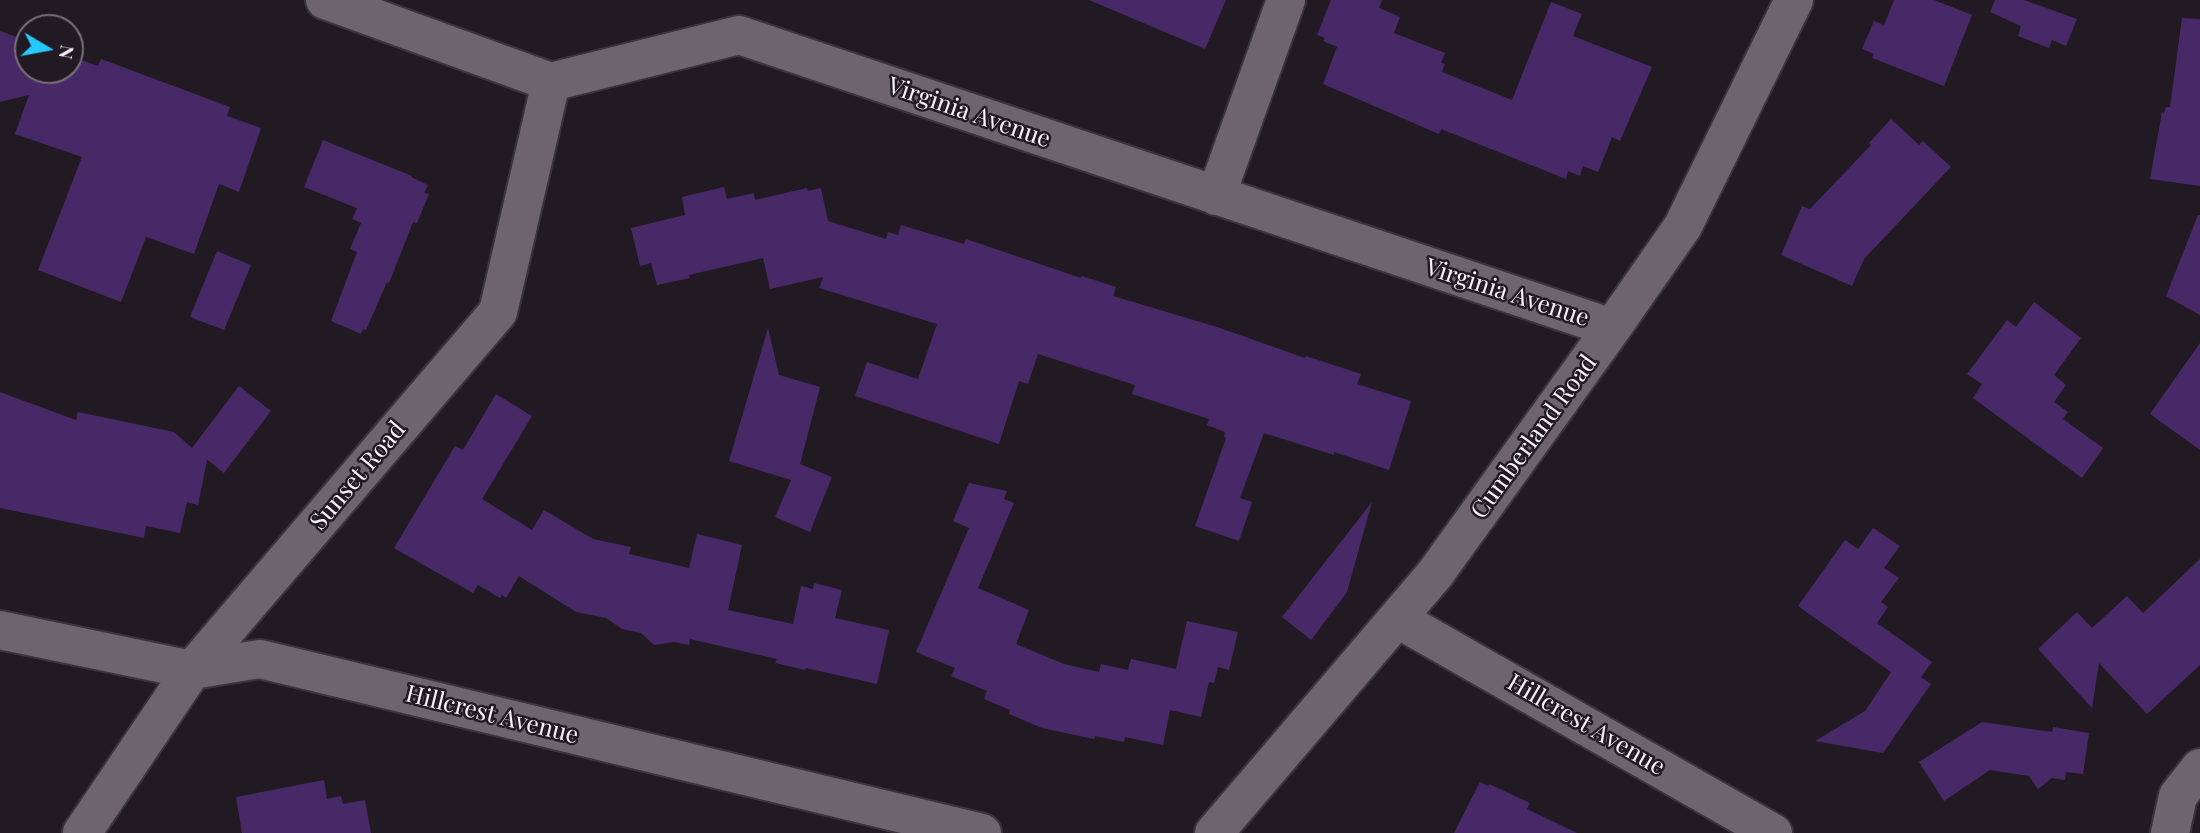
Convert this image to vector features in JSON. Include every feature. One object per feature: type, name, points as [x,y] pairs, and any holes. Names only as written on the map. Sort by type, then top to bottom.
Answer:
[{"type":"street","points":[[325,0],[551,82]]},
{"type":"street","points":[[1216,197],[1286,0]]},
{"type":"street","name":"Cumberland Road","points":[[1214,833],[1435,574],[1612,328],[1683,226],[1794,0]]},
{"type":"street","name":"Virginia Avenue","points":[[551,82],[739,35],[1612,328]]},
{"type":"street","name":"Sunset Road","points":[[82,833],[192,670],[498,312],[551,82]]},
{"type":"street","name":"Hillcrest Avenue","points":[[1398,618],[1773,833]]},
{"type":"street","name":"Hillcrest Avenue","points":[[0,630],[192,670],[260,659],[982,833]]},
{"type":"street","points":[[2170,833],[2178,796],[2200,768]]},
{"type":"building","points":[[1089,0],[1226,0],[1205,49]]},
{"type":"building","points":[[1331,0],[1382,0],[1379,8],[1400,17],[1394,33],[1445,53],[1441,63],[1445,64],[1442,72],[1512,100],[1551,2],[1582,14],[1573,36],[1652,67],[1620,141],[1612,137],[1598,172],[1583,166],[1580,176],[1568,171],[1566,179],[1441,129],[1439,134],[1323,84],[1337,47],[1317,35]]},
{"type":"building","points":[[1894,0],[1934,0],[1972,15],[1944,86],[1872,58],[1874,54],[1862,49],[1874,21],[1884,25]]},
{"type":"building","points":[[1995,0],[2024,0],[2077,19],[2066,46],[2052,40],[2049,48],[2018,36],[2021,26],[1990,12]]},
{"type":"building","points":[[2182,18],[2200,19],[2200,186],[2150,179],[2162,112],[2164,113],[2166,107],[2170,107]]},
{"type":"building","points":[[0,31],[14,36],[14,84],[84,84],[84,61],[98,66],[101,59],[230,107],[227,116],[261,128],[239,192],[219,184],[194,254],[146,237],[121,302],[38,270],[82,157],[15,134],[29,95],[0,102]]},
{"type":"building","points":[[1891,119],[1919,145],[1923,141],[1951,167],[1864,259],[1852,286],[1781,255],[1802,206],[1810,209],[1871,145],[1869,143]]},
{"type":"building","points":[[323,140],[428,185],[424,193],[429,194],[417,223],[413,222],[389,283],[387,282],[366,330],[363,329],[361,334],[331,321],[357,252],[350,249],[361,223],[352,219],[357,208],[304,187]]},
{"type":"building","points":[[724,187],[727,199],[754,193],[755,200],[807,188],[808,191],[821,188],[828,221],[886,239],[888,232],[898,235],[901,225],[964,244],[966,239],[1116,287],[1113,296],[1361,374],[1357,384],[1411,401],[1389,470],[1264,433],[1240,498],[1252,502],[1239,541],[1195,526],[1226,438],[1225,432],[1207,425],[1209,419],[1132,394],[1135,385],[1038,354],[1028,384],[1019,381],[999,444],[855,396],[867,362],[918,379],[937,324],[819,288],[823,277],[770,289],[763,258],[657,285],[651,263],[640,266],[631,228],[685,215],[682,197]]},
{"type":"building","points":[[2200,215],[2200,315],[2166,296]]},
{"type":"building","points":[[217,251],[251,265],[224,330],[190,317]]},
{"type":"building","points":[[2034,302],[2081,338],[2054,375],[2066,385],[2054,402],[2068,412],[2063,419],[2103,448],[2082,478],[1973,398],[1982,384],[1967,374],[2007,320],[2016,327]]},
{"type":"building","points":[[768,328],[779,375],[820,387],[800,464],[832,477],[810,532],[775,517],[791,480],[729,461]]},
{"type":"building","points":[[2200,343],[2200,450],[2150,414]]},
{"type":"building","points":[[239,386],[271,411],[224,473],[205,458],[207,460],[198,505],[187,502],[180,533],[146,526],[144,538],[0,508],[0,392],[76,420],[78,412],[174,432],[192,448]]},
{"type":"building","points":[[496,394],[532,416],[482,499],[532,530],[544,510],[593,539],[631,547],[629,554],[689,568],[697,534],[742,545],[728,610],[793,624],[801,586],[813,589],[814,583],[842,590],[835,618],[889,630],[877,684],[775,663],[777,659],[690,639],[689,645],[674,642],[654,645],[641,633],[622,629],[606,618],[576,612],[519,576],[506,598],[502,595],[500,598],[478,585],[473,593],[394,548],[455,446],[463,450]]},
{"type":"building","points":[[969,483],[1007,491],[1004,499],[1014,503],[978,588],[1029,610],[1016,644],[1064,664],[1099,672],[1101,664],[1128,670],[1131,659],[1176,669],[1187,621],[1238,632],[1229,670],[1218,667],[1214,683],[1209,682],[1201,717],[1170,710],[1163,745],[1125,737],[1124,742],[1095,736],[1094,739],[1042,728],[1009,714],[1010,710],[984,699],[987,691],[951,676],[955,668],[916,652],[969,528],[953,521]]},
{"type":"building","points":[[1372,502],[1347,592],[1311,640],[1282,617]]},
{"type":"building","points":[[1873,528],[1900,546],[1884,568],[1899,578],[1881,602],[1888,607],[1877,623],[1932,662],[1921,677],[1931,684],[1883,753],[1815,741],[1865,711],[1891,672],[1798,606],[1845,540],[1858,549]]},
{"type":"building","points":[[2200,559],[2200,665],[2147,714],[2099,663],[2092,708],[2038,649],[2077,612],[2092,628],[2127,596],[2143,613]]},
{"type":"building","points":[[1982,722],[2052,732],[2053,727],[2089,733],[2083,774],[2066,772],[2065,780],[2052,778],[2038,789],[2029,776],[1990,770],[1944,801],[1919,762]]},
{"type":"building","points":[[324,780],[327,799],[341,796],[343,804],[365,800],[371,833],[242,833],[236,797]]},
{"type":"building","points":[[1480,782],[1530,803],[1527,809],[1577,833],[1454,833]]}]
